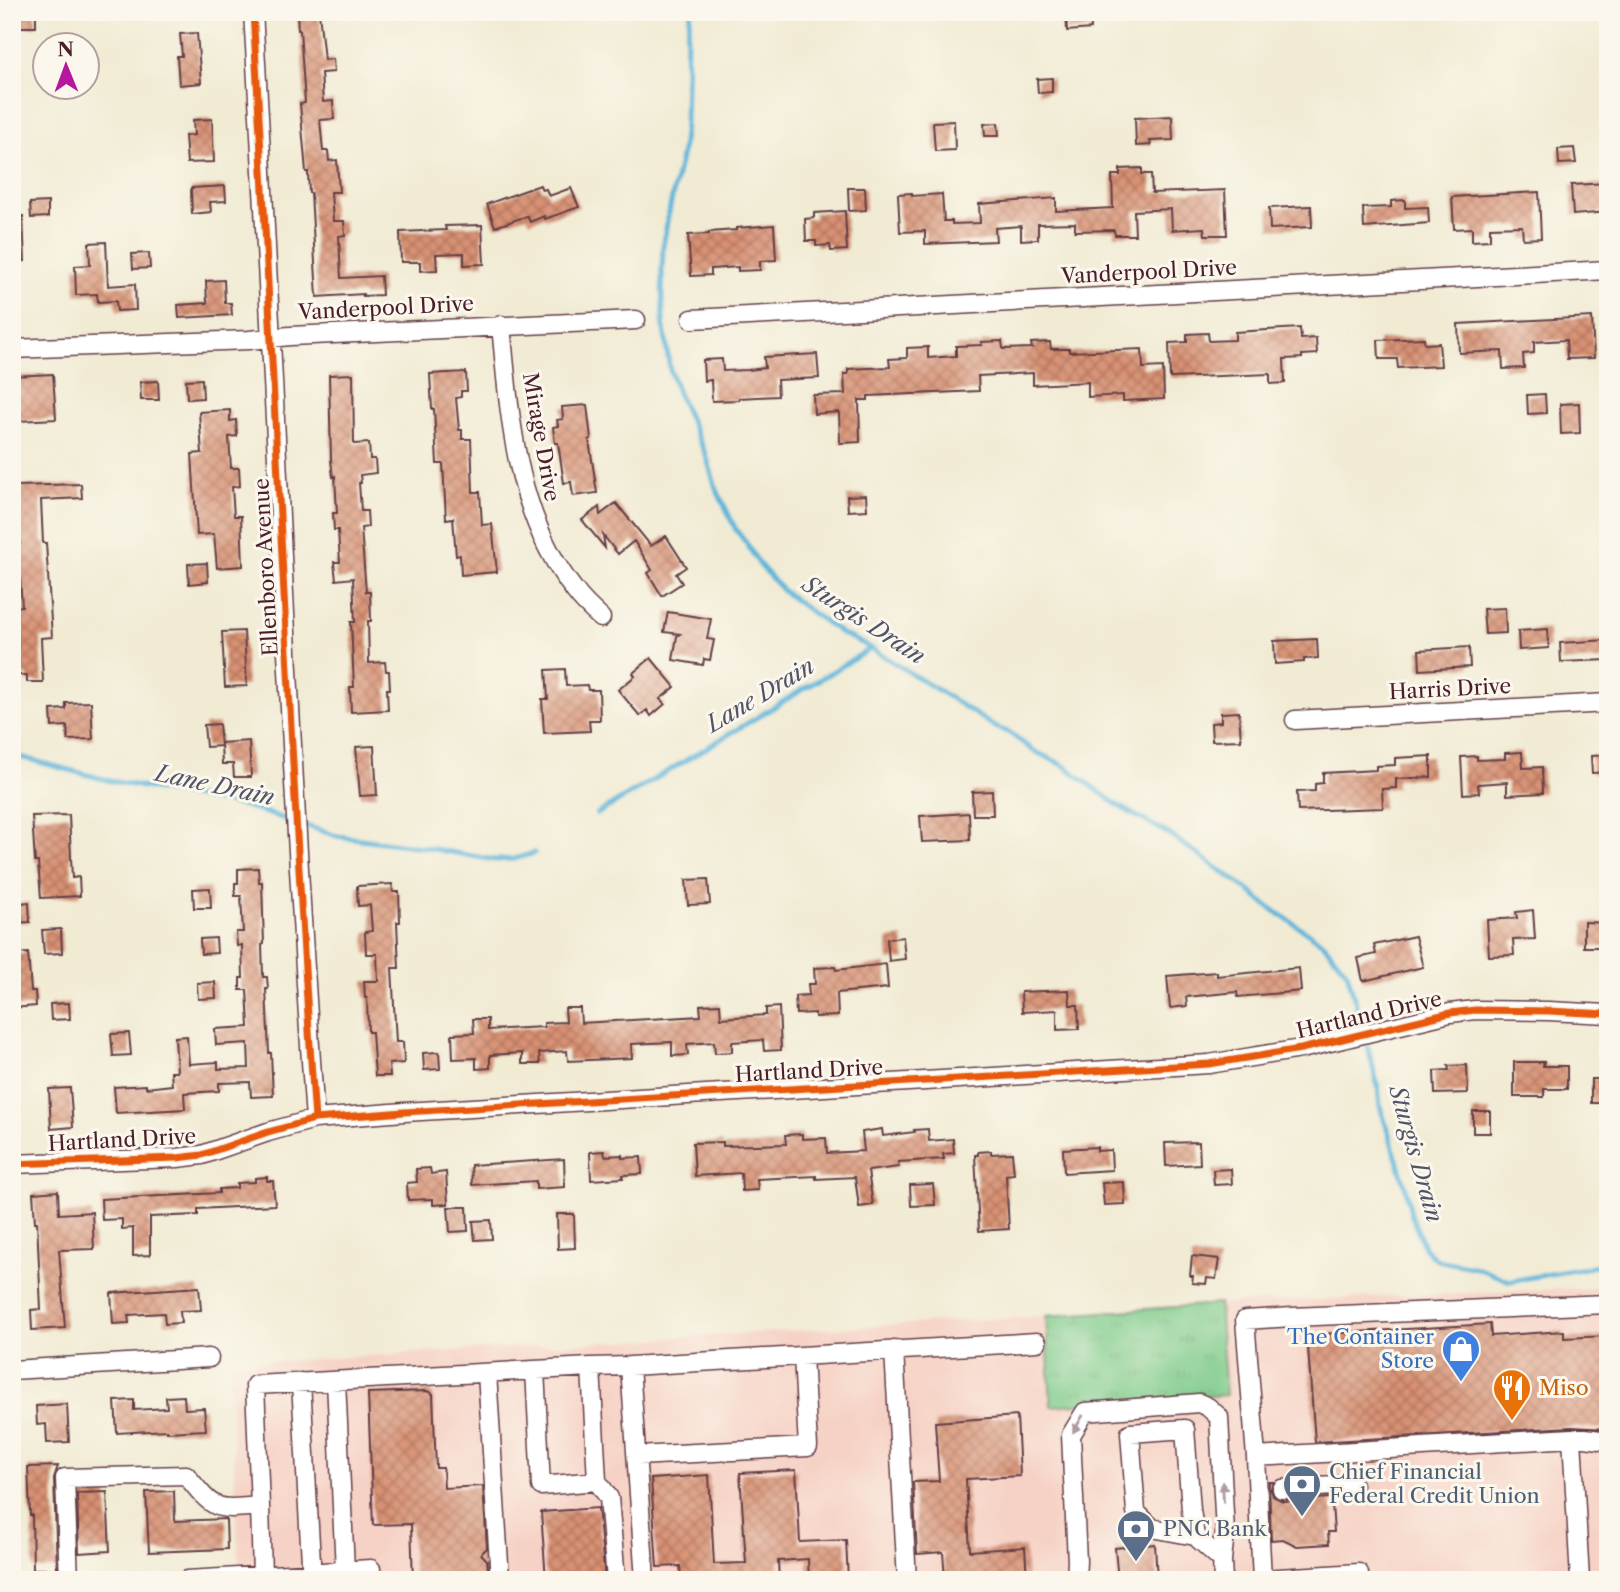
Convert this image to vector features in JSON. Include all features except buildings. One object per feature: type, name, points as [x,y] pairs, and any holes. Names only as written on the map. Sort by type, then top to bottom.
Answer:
[{"type":"street","name":"Ellenboro Avenue","points":[[253,12],[297,846],[315,1119]]},
{"type":"street","name":"Vanderpool Drive","points":[[692,319],[1608,270]]},
{"type":"street","name":"Vanderpool Drive","points":[[12,349],[636,320]]},
{"type":"street","name":"Mirage Drive","points":[[501,325],[516,447],[526,497],[536,526],[550,553],[575,592],[601,618]]},
{"type":"street","name":"Harris Drive","points":[[1295,720],[1608,704]]},
{"type":"street","name":"Hartland Drive","points":[[12,1164],[202,1155],[315,1119],[1209,1064],[1301,1049],[1450,1013],[1475,1010],[1608,1014]]},
{"type":"street","points":[[1359,1573],[1262,1579],[1269,1490],[1255,1457],[1245,1320],[1608,1304]]},
{"type":"street","points":[[262,1575],[255,1385],[1037,1342]]},
{"type":"street","points":[[894,1350],[907,1580]]},
{"type":"street","points":[[637,1456],[808,1447],[803,1356]]},
{"type":"street","points":[[12,1370],[209,1359]]},
{"type":"street","points":[[631,1366],[645,1580]]},
{"type":"street","points":[[591,1367],[597,1481],[609,1498],[616,1580]]},
{"type":"street","points":[[535,1370],[541,1486],[597,1481]]},
{"type":"street","points":[[487,1373],[500,1580]]},
{"type":"street","points":[[335,1381],[345,1570]]},
{"type":"street","points":[[301,1382],[312,1576]]},
{"type":"street","points":[[1076,1580],[1071,1435],[1085,1412],[1199,1404],[1208,1407],[1219,1417],[1225,1533],[1223,1580]]},
{"type":"street","points":[[1195,1536],[1185,1429],[1130,1433],[1136,1512],[1152,1528],[1195,1536],[1222,1560]]},
{"type":"street","points":[[1255,1457],[1572,1438],[1608,1441]]},
{"type":"street","points":[[1572,1438],[1580,1580]]},
{"type":"street","points":[[69,1580],[65,1478],[186,1475],[206,1500],[216,1506],[227,1509],[260,1506]]},
{"type":"street","points":[[1269,1490],[1353,1485]]},
{"type":"street","points":[[187,1580],[262,1575],[312,1576],[371,1569],[371,1580]]},
{"type":"shaded area","points":[[1608,1287],[1608,1580],[282,1580],[239,1568],[229,1364],[1045,1316],[1051,1406],[1226,1395],[1219,1304]]},
{"type":"green space","points":[[1219,1304],[1226,1395],[1051,1406],[1046,1316]]},
{"type":"waterway","name":"Sturgis Drain","points":[[691,12],[687,36],[682,152],[663,246],[663,321],[670,370],[679,396],[736,530],[759,564],[783,591],[842,634],[862,643],[995,727],[1010,733],[1032,750],[1063,765],[1120,807],[1169,834],[1323,943],[1347,972],[1361,1022]]},
{"type":"waterway","name":"Lane Drain","points":[[597,814],[870,649]]},
{"type":"waterway","name":"Lane Drain","points":[[12,755],[111,781],[245,806],[291,821]]},
{"type":"waterway","name":"Lane Drain","points":[[301,824],[337,836],[495,860],[514,859],[534,853]]},
{"type":"waterway","name":"Sturgis Drain","points":[[1368,1048],[1380,1106],[1405,1185],[1411,1214],[1424,1247],[1431,1255],[1437,1260],[1477,1268],[1510,1281],[1608,1264]]},
{"type":"cycle path","points":[[253,12],[297,842],[315,1119]]},
{"type":"cycle path","points":[[12,1164],[202,1155],[315,1119],[1209,1064],[1301,1049],[1450,1013],[1475,1010],[1608,1014]]},
{"type":"place","name":"The Container Store","points":[[1461,1383]]},
{"type":"place","name":"Miso","points":[[1512,1422]]},
{"type":"place","name":"Chief Financial Federal Credit Union","points":[[1302,1518]]},
{"type":"place","name":"PNC Bank","points":[[1136,1563]]}]
